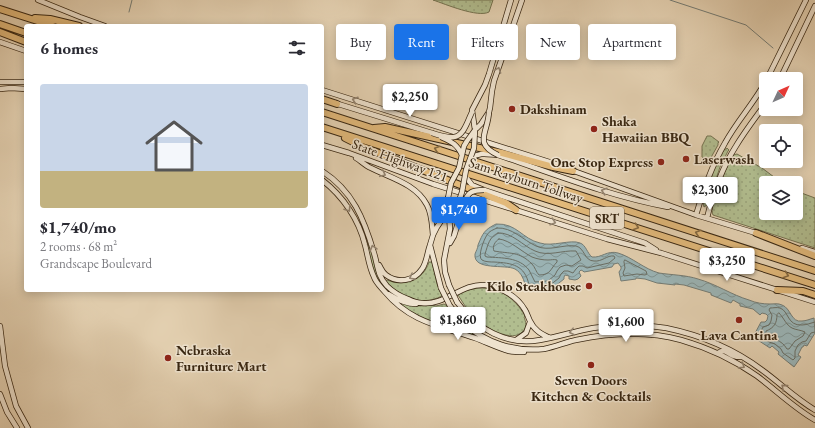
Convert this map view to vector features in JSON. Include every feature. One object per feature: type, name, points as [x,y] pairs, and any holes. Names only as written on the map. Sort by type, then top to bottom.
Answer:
[{"type":"highway","points":[[0,9],[47,24]]},
{"type":"highway","points":[[26,17],[50,19],[71,24]]},
{"type":"highway","points":[[0,24],[24,32]]},
{"type":"highway","points":[[0,32],[24,41]]},
{"type":"highway","points":[[324,100],[337,104]]},
{"type":"highway","name":"Sam Rayburn Tollway","points":[[324,113],[815,271]]},
{"type":"highway","name":"Sam Rayburn Tollway","points":[[324,127],[815,285]]},
{"type":"highway","points":[[372,128],[385,127],[502,153],[573,171]]},
{"type":"highway","points":[[324,128],[361,146],[506,203],[516,210]]},
{"type":"highway","points":[[756,233],[815,256]]},
{"type":"highway","points":[[777,290],[803,291],[815,295]]},
{"type":"main road","points":[[38,0],[99,24]]},
{"type":"main road","points":[[504,24],[511,0]]},
{"type":"main road","points":[[514,24],[522,0]]},
{"type":"main road","points":[[771,72],[806,0]]},
{"type":"main road","points":[[783,72],[815,6]]},
{"type":"main road","points":[[0,42],[24,50]]},
{"type":"main road","points":[[337,104],[432,133],[454,138],[464,129],[485,85],[493,60]]},
{"type":"main road","points":[[501,60],[494,81],[490,110],[483,138],[484,144],[490,151],[565,179],[620,196],[645,203],[683,210]]},
{"type":"main road","points":[[0,82],[24,82]]},
{"type":"main road","points":[[0,90],[10,88],[24,89]]},
{"type":"main road","points":[[324,91],[562,166],[696,215],[815,252]]},
{"type":"main road","points":[[696,215],[712,167],[731,133],[759,93]]},
{"type":"main road","points":[[490,110],[467,141],[459,168],[451,183],[448,198],[450,229],[444,260],[445,272],[457,302],[468,316],[484,329],[504,338],[515,340],[533,341],[595,328],[639,325],[664,328],[686,333],[726,348],[745,358],[815,410]]},
{"type":"main road","points":[[447,248],[454,236],[466,170],[474,148],[475,130],[472,112]]},
{"type":"main road","points":[[707,218],[710,205],[726,165],[737,143],[759,113]]},
{"type":"main road","points":[[432,133],[452,142],[459,149],[462,155]]},
{"type":"main road","name":"State Highway 121","points":[[324,145],[433,184],[607,239],[661,253],[815,302]]},
{"type":"main road","points":[[349,153],[369,167],[410,186],[425,201],[430,213],[432,235],[424,267],[419,273],[407,280],[392,278],[386,275],[377,262]]},
{"type":"main road","points":[[470,158],[477,154],[483,153],[498,155]]},
{"type":"main road","points":[[324,172],[351,197],[358,209],[369,235],[377,262],[378,272],[382,279],[400,296],[422,303]]},
{"type":"main road","points":[[465,176],[472,185],[484,190],[645,243],[661,253]]},
{"type":"main road","points":[[324,182],[336,193],[353,216],[365,244],[374,278],[392,300],[412,316],[510,351],[536,352],[576,340],[618,334],[663,337],[680,340],[704,347],[740,365],[758,377],[801,412],[815,420]]},
{"type":"main road","points":[[432,235],[441,221],[454,207],[466,198],[469,193],[475,190],[484,190]]},
{"type":"main road","points":[[430,245],[442,288],[450,306],[464,323],[492,341],[510,348],[546,349]]},
{"type":"main road","points":[[382,289],[390,295],[407,303],[415,304],[429,303],[440,300],[472,286],[483,285],[495,287],[506,291],[516,299],[524,308],[530,322],[538,332],[550,338]]},
{"type":"main road","points":[[515,340],[526,333],[530,322]]},
{"type":"main road","points":[[639,325],[639,335]]},
{"type":"main road","points":[[0,326],[5,366],[16,406],[28,428]]},
{"type":"main road","points":[[718,354],[724,351],[735,357],[745,358]]},
{"type":"main road","points":[[0,394],[7,412],[17,428]]},
{"type":"green space","points":[[433,0],[493,0],[489,12],[477,13],[461,10]]},
{"type":"green space","points":[[707,136],[711,136],[719,142],[709,161],[702,157],[702,146]]},
{"type":"green space","points":[[727,148],[729,150],[720,167],[709,201],[704,207],[704,194],[710,178],[717,162],[724,150]]},
{"type":"green space","points":[[737,154],[759,166],[759,168],[762,168],[773,176],[759,176],[759,220],[803,220],[803,194],[815,198],[815,248],[713,215],[712,211],[715,196],[733,155]]},
{"type":"green space","points":[[366,242],[372,253],[380,278],[404,301],[387,291],[382,286],[373,268]]},
{"type":"green space","points":[[429,262],[432,262],[437,284],[442,296],[426,301],[411,299],[398,292],[385,281],[387,280],[400,283],[412,281],[422,274]]},
{"type":"green space","points":[[486,288],[500,292],[511,299],[521,309],[525,316],[526,326],[523,331],[518,335],[506,335],[492,330],[475,319],[466,310],[467,309],[458,295],[464,291]]},
{"type":"green space","points":[[397,302],[420,306],[436,306],[444,304],[462,325],[473,333],[472,336],[418,317]]},
{"type":"water","points":[[496,224],[509,226],[528,238],[540,243],[580,243],[584,245],[592,257],[611,252],[618,253],[648,269],[659,273],[698,279],[757,303],[780,304],[787,309],[793,318],[798,321],[805,321],[814,318],[815,333],[807,346],[804,345],[802,347],[798,355],[801,357],[794,367],[778,354],[779,352],[772,346],[770,348],[753,337],[761,322],[765,322],[767,320],[768,316],[766,314],[762,313],[760,315],[753,309],[740,306],[740,304],[733,300],[731,303],[711,295],[711,293],[684,285],[657,283],[636,278],[621,281],[619,272],[621,267],[618,263],[614,264],[612,267],[584,272],[581,270],[579,272],[581,276],[575,280],[569,279],[569,276],[565,275],[564,279],[549,291],[530,290],[526,288],[521,275],[515,269],[484,265],[479,263],[476,259],[475,254],[483,235],[486,230]]},
{"type":"waterway","points":[[129,12],[132,0]]},
{"type":"waterway","points":[[670,0],[746,25],[773,48]]},
{"type":"place","name":"Dakshinam","points":[[512,109]]},
{"type":"place","name":"Shaka Hawaiian BBQ","points":[[594,129]]},
{"type":"place","name":"Laserwash","points":[[686,159]]},
{"type":"place","name":"One Stop Express","points":[[661,162]]},
{"type":"place","name":"Kilo Steakhouse","points":[[589,286]]},
{"type":"place","name":"Lava Cantina","points":[[739,320]]},
{"type":"place","name":"Nebraska Furniture Mart","points":[[168,358]]},
{"type":"place","name":"Seven Doors Kitchen & Cocktails","points":[[591,365]]}]
